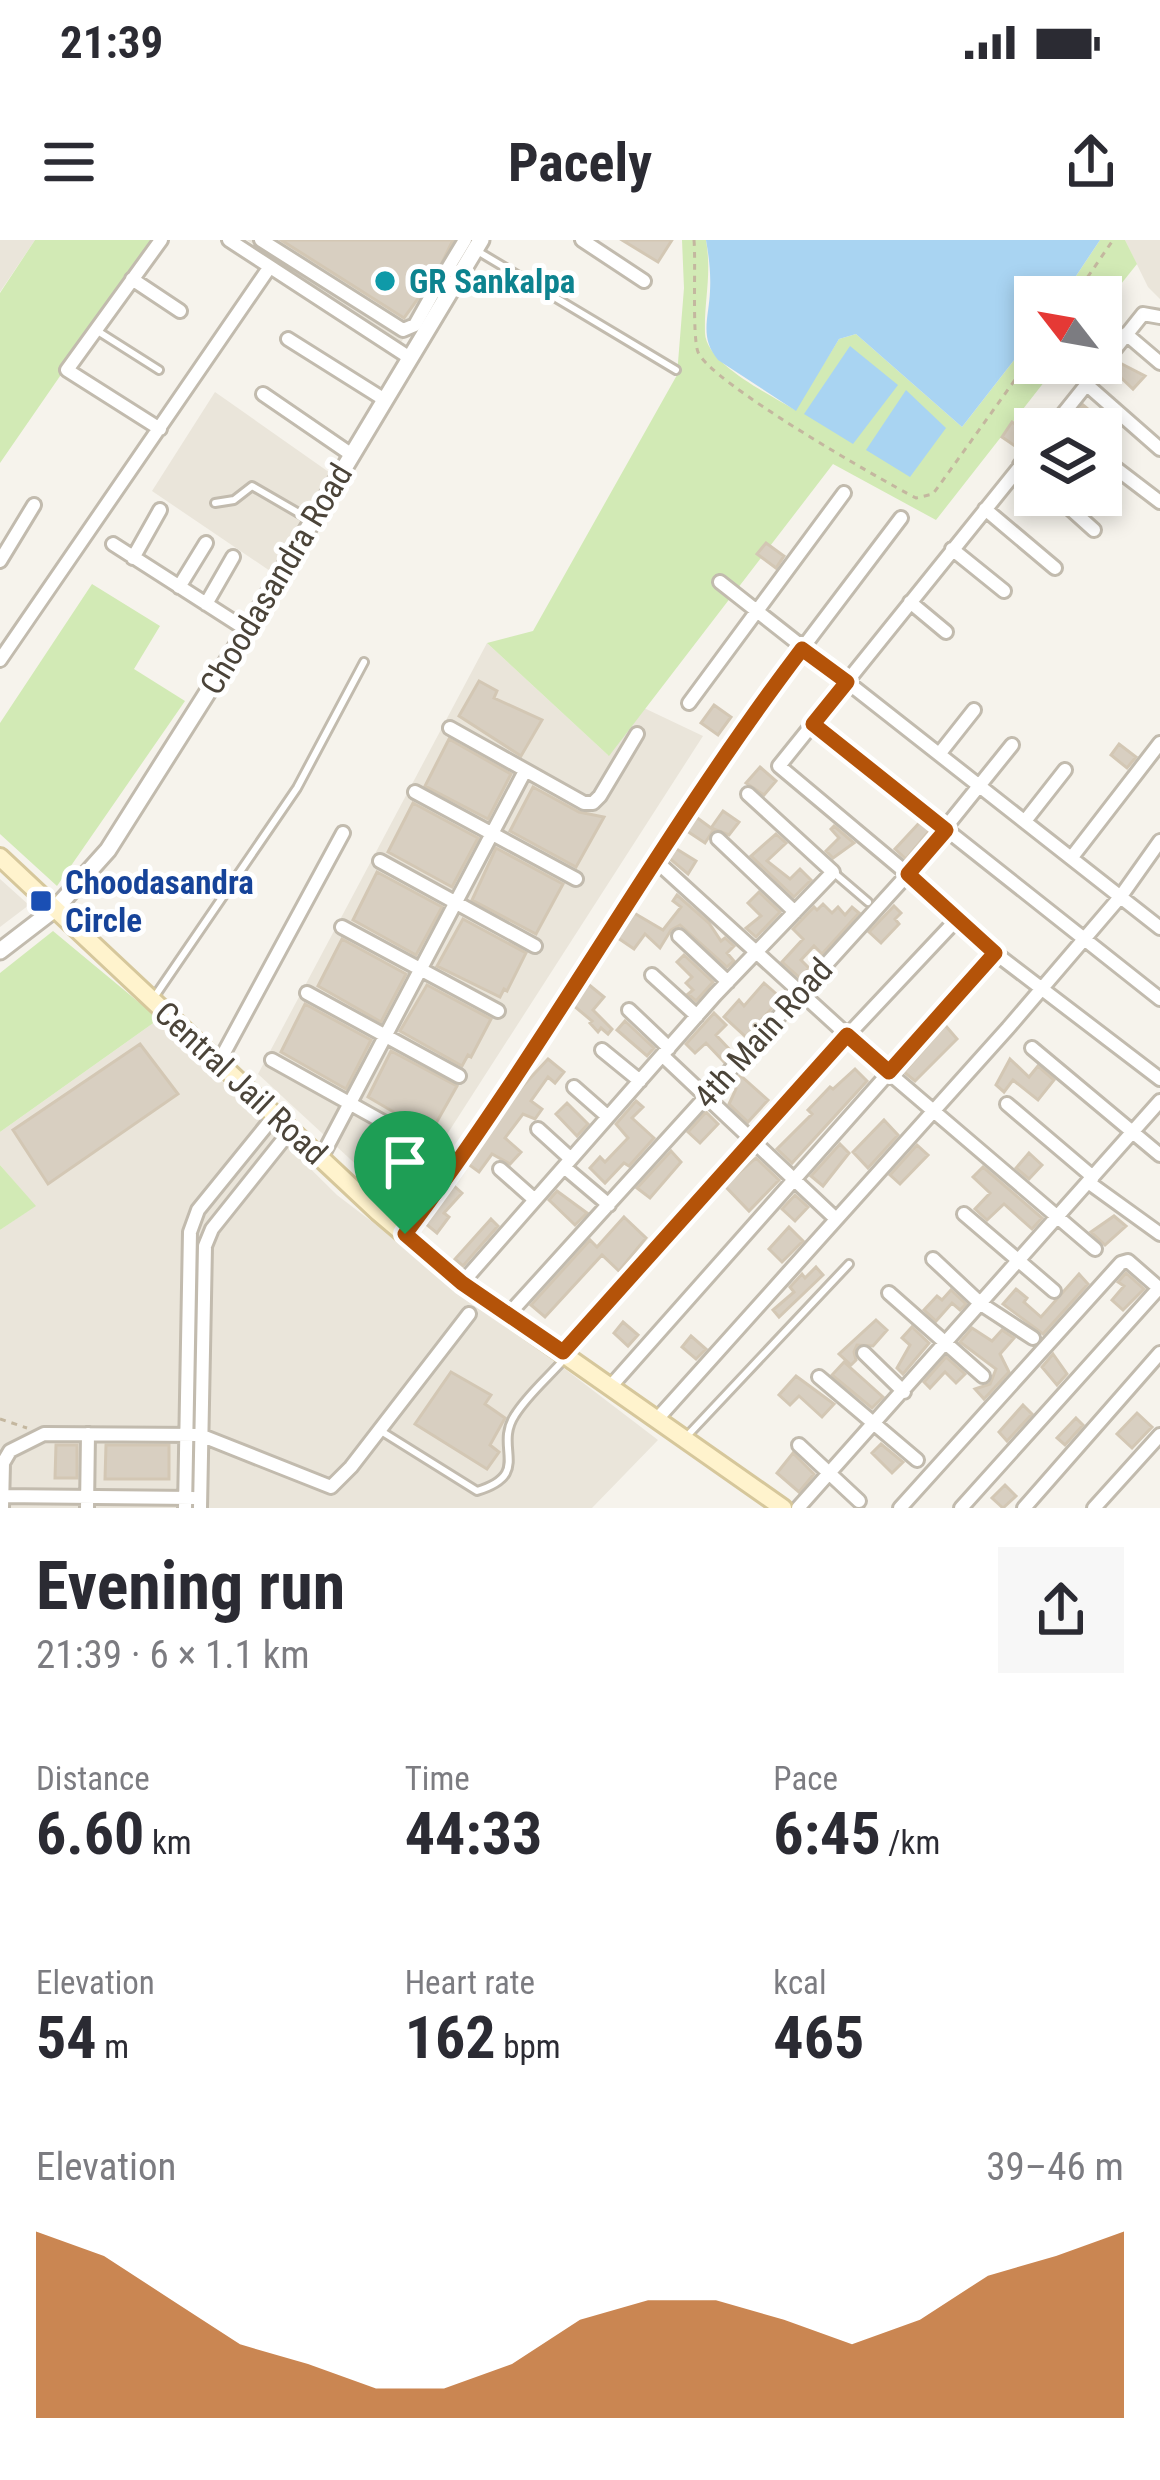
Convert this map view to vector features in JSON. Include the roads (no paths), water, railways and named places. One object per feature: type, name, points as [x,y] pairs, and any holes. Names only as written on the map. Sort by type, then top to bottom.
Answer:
[{"type":"main road","name":"Central Jail Road","points":[[0,857],[321,1158],[462,1283],[783,1508]]},
{"type":"street","points":[[160,429],[68,370],[161,240]]},
{"type":"street","points":[[229,240],[410,358]]},
{"type":"street","points":[[261,240],[403,330],[415,326],[445,288]]},
{"type":"street","points":[[582,240],[644,281]]},
{"type":"street","name":"Choodasandra Road","points":[[0,951],[56,908],[108,850],[247,630],[474,243]]},
{"type":"street","points":[[0,660],[269,268]]},
{"type":"street","points":[[133,279],[180,311]]},
{"type":"street","points":[[1122,339],[1143,314],[1160,317]]},
{"type":"street","points":[[1126,334],[1160,363]]},
{"type":"street","points":[[288,339],[385,400]]},
{"type":"street","points":[[1070,408],[1086,384],[1160,449]]},
{"type":"street","points":[[263,394],[352,455]]},
{"type":"street","points":[[1014,473],[779,766],[959,917],[995,953],[1160,1079]]},
{"type":"street","points":[[1122,473],[1160,502]]},
{"type":"street","points":[[689,703],[844,494]]},
{"type":"street","points":[[0,561],[34,505]]},
{"type":"street","points":[[985,509],[1055,568]]},
{"type":"street","points":[[133,558],[160,510]]},
{"type":"street","points":[[1078,516],[1094,530]]},
{"type":"street","points":[[405,1234],[505,1094],[730,744],[901,518]]},
{"type":"street","points":[[178,587],[206,543]]},
{"type":"street","points":[[113,544],[247,630]]},
{"type":"street","points":[[952,549],[1004,591]]},
{"type":"street","points":[[206,604],[232,556]]},
{"type":"street","points":[[720,582],[1160,928]]},
{"type":"street","points":[[910,602],[946,632]]},
{"type":"street","points":[[940,753],[974,710]]},
{"type":"street","points":[[813,724],[1160,999]]},
{"type":"street","points":[[450,728],[584,803],[593,803],[637,734]]},
{"type":"street","points":[[1072,857],[1160,743]]},
{"type":"street","name":"4th Main Road","points":[[508,1315],[908,874],[1012,746]]},
{"type":"street","points":[[321,1158],[525,770]]},
{"type":"street","points":[[1025,821],[1065,770]]},
{"type":"street","points":[[415,792],[576,879]]},
{"type":"street","points":[[462,1283],[697,1016],[833,872],[748,794]]},
{"type":"street","points":[[219,1062],[343,833]]},
{"type":"street","points":[[718,839],[795,912]]},
{"type":"street","points":[[658,1418],[1085,939],[1160,841]]},
{"type":"street","points":[[655,860],[847,1035],[1095,1250]]},
{"type":"street","points":[[380,861],[535,946]]},
{"type":"street","points":[[565,1354],[752,1137],[959,917]]},
{"type":"street","points":[[342,927],[498,1011]]},
{"type":"street","points":[[679,935],[728,982]]},
{"type":"street","points":[[611,1386],[995,953]]},
{"type":"street","points":[[652,975],[697,1016]]},
{"type":"street","points":[[307,993],[460,1076]]},
{"type":"street","points":[[629,1010],[706,1096],[836,1219]]},
{"type":"street","points":[[1032,1048],[1160,1155]]},
{"type":"street","points":[[602,1050],[640,1081]]},
{"type":"street","points":[[272,1060],[421,1143]]},
{"type":"street","points":[[574,1087],[607,1116]]},
{"type":"street","points":[[797,1508],[1160,1102]]},
{"type":"street","points":[[1007,1104],[1160,1234]]},
{"type":"street","points":[[193,1503],[185,1436],[190,1232],[198,1210],[275,1115]]},
{"type":"street","points":[[538,1129],[609,1205]]},
{"type":"street","points":[[193,1503],[200,1435],[204,1265],[212,1229],[291,1130]]},
{"type":"street","points":[[500,1169],[535,1200]]},
{"type":"street","points":[[964,1214],[1054,1291]]},
{"type":"street","points":[[194,1222],[212,1229]]},
{"type":"street","points":[[933,1259],[981,1304],[1033,1338]]},
{"type":"street","points":[[900,1508],[1121,1263],[1128,1262],[1160,1288],[961,1508]]},
{"type":"street","points":[[889,1293],[982,1376]]},
{"type":"street","points":[[193,1503],[2,1500],[3,1463],[10,1451],[44,1434],[200,1435],[331,1487],[469,1314]]},
{"type":"street","points":[[864,1353],[904,1392]]},
{"type":"street","points":[[1024,1508],[1160,1353]]},
{"type":"street","points":[[819,1377],[917,1460]]},
{"type":"street","points":[[87,1503],[88,1434]]},
{"type":"street","points":[[1094,1508],[1160,1436]]},
{"type":"street","points":[[799,1445],[859,1501]]},
{"type":"lane","points":[[474,243],[676,370]]},
{"type":"lane","points":[[96,330],[159,370]]},
{"type":"lane","points":[[214,503],[234,500],[252,486],[312,521]]},
{"type":"lane","points":[[153,999],[297,788],[364,662]]},
{"type":"lane","points":[[833,872],[868,902]]},
{"type":"lane","points":[[686,1437],[849,1264]]},
{"type":"lane","points":[[469,1314],[482,1297]]},
{"type":"lane","points":[[379,1429],[477,1491],[499,1484],[507,1472],[513,1417],[565,1354]]},
{"type":"water","points":[[706,240],[1100,240],[1076,276],[1014,276],[1014,360],[962,427],[856,334],[839,339],[796,411],[712,352],[707,335]]},
{"type":"water","points":[[850,346],[898,385],[853,444],[804,414]]},
{"type":"water","points":[[906,390],[946,428],[910,477],[866,450]]},
{"type":"place","name":"GR Sankalpa","points":[[385,281]]},
{"type":"place","name":"Choodasandra Circle","points":[[41,901]]}]
